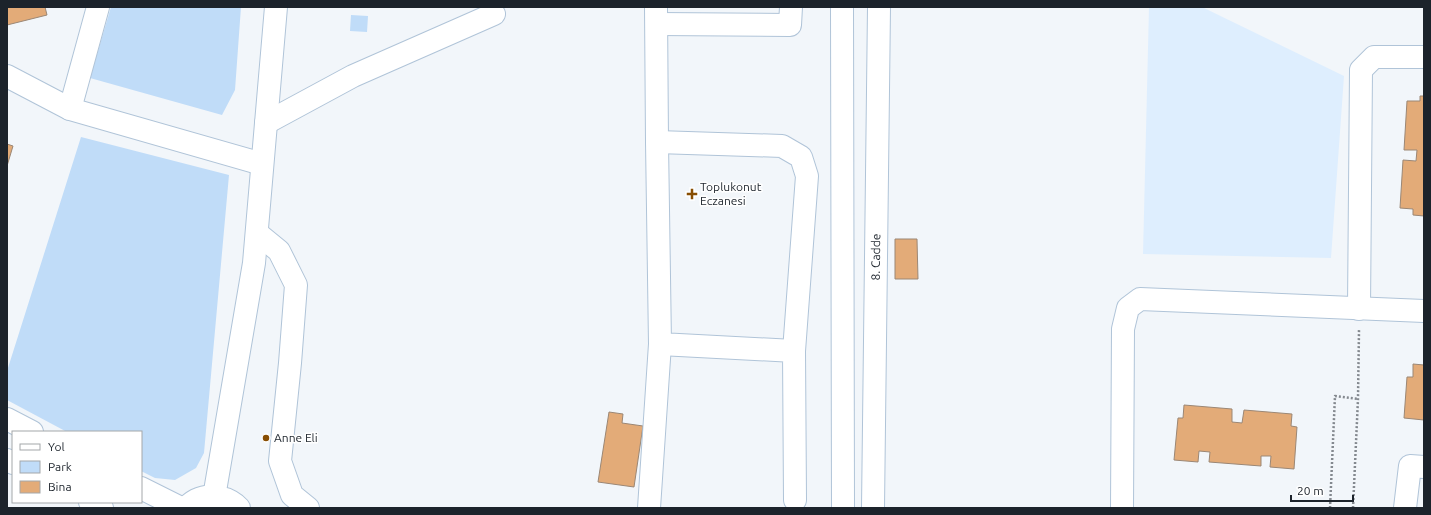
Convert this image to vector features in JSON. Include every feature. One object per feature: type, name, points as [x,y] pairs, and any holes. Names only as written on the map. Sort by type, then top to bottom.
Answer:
[{"type":"street","points":[[70,108],[98,7]]},
{"type":"street","points":[[214,496],[254,263],[276,7]]},
{"type":"street","points":[[649,508],[660,344],[656,142],[656,15],[790,26],[791,7]]},
{"type":"street","points":[[842,7],[843,508]]},
{"type":"street","name":"8. Cadde","points":[[873,508],[879,7]]},
{"type":"street","points":[[266,123],[353,76],[494,14]]},
{"type":"street","points":[[1359,309],[1361,70],[1374,57],[1424,58]]},
{"type":"street","points":[[7,76],[70,108],[262,164]]},
{"type":"street","points":[[656,142],[782,146],[801,156],[807,176],[794,351],[795,500]]},
{"type":"street","points":[[257,233],[279,251],[296,285],[280,461],[292,496],[308,508]]},
{"type":"street","points":[[1122,508],[1123,329],[1128,308],[1140,299],[1424,311]]},
{"type":"street","points":[[660,344],[794,351]]},
{"type":"street","points":[[7,419],[30,431]]},
{"type":"street","points":[[1405,508],[1410,466],[1424,467]]},
{"type":"street","points":[[142,488],[181,508]]},
{"type":"street","points":[[185,508],[198,499],[214,496],[225,499],[235,504],[239,508]]},
{"type":"street","points":[[92,503],[102,508]]},
{"type":"path","points":[[1353,508],[1358,399],[1359,309]]},
{"type":"path","points":[[1330,508],[1335,396],[1358,399]]},
{"type":"shaded area","points":[[1149,7],[1202,7],[1344,76],[1331,258],[1143,254]]},
{"type":"green space","points":[[111,7],[241,7],[235,90],[222,115],[90,78]]},
{"type":"green space","points":[[351,15],[368,16],[367,32],[350,31]]},
{"type":"green space","points":[[81,137],[229,175],[204,453],[196,468],[175,480],[155,478],[142,472],[142,431],[65,431],[7,400],[7,371]]},
{"type":"building","points":[[7,7],[45,7],[47,15],[7,25]]},
{"type":"building","points":[[1420,96],[1424,96],[1424,216],[1413,215],[1413,209],[1400,208],[1403,160],[1416,161],[1417,150],[1404,150],[1407,101],[1420,101]]},
{"type":"building","points":[[7,144],[13,146],[7,166]]},
{"type":"building","points":[[895,239],[917,239],[918,279],[895,279]]},
{"type":"building","points":[[1413,364],[1424,365],[1424,420],[1404,418],[1407,377],[1413,377]]},
{"type":"building","points":[[1184,405],[1232,409],[1232,422],[1242,423],[1244,410],[1292,414],[1291,426],[1297,427],[1294,469],[1270,467],[1271,456],[1261,456],[1261,466],[1209,462],[1210,452],[1199,451],[1198,462],[1174,460],[1178,418],[1183,418]]},
{"type":"building","points":[[609,412],[623,414],[622,423],[643,426],[634,487],[598,482]]},
{"type":"place","name":"Toplukonut Eczanesi","points":[[692,194]]},
{"type":"place","name":"Anne Eli","points":[[266,438]]}]
